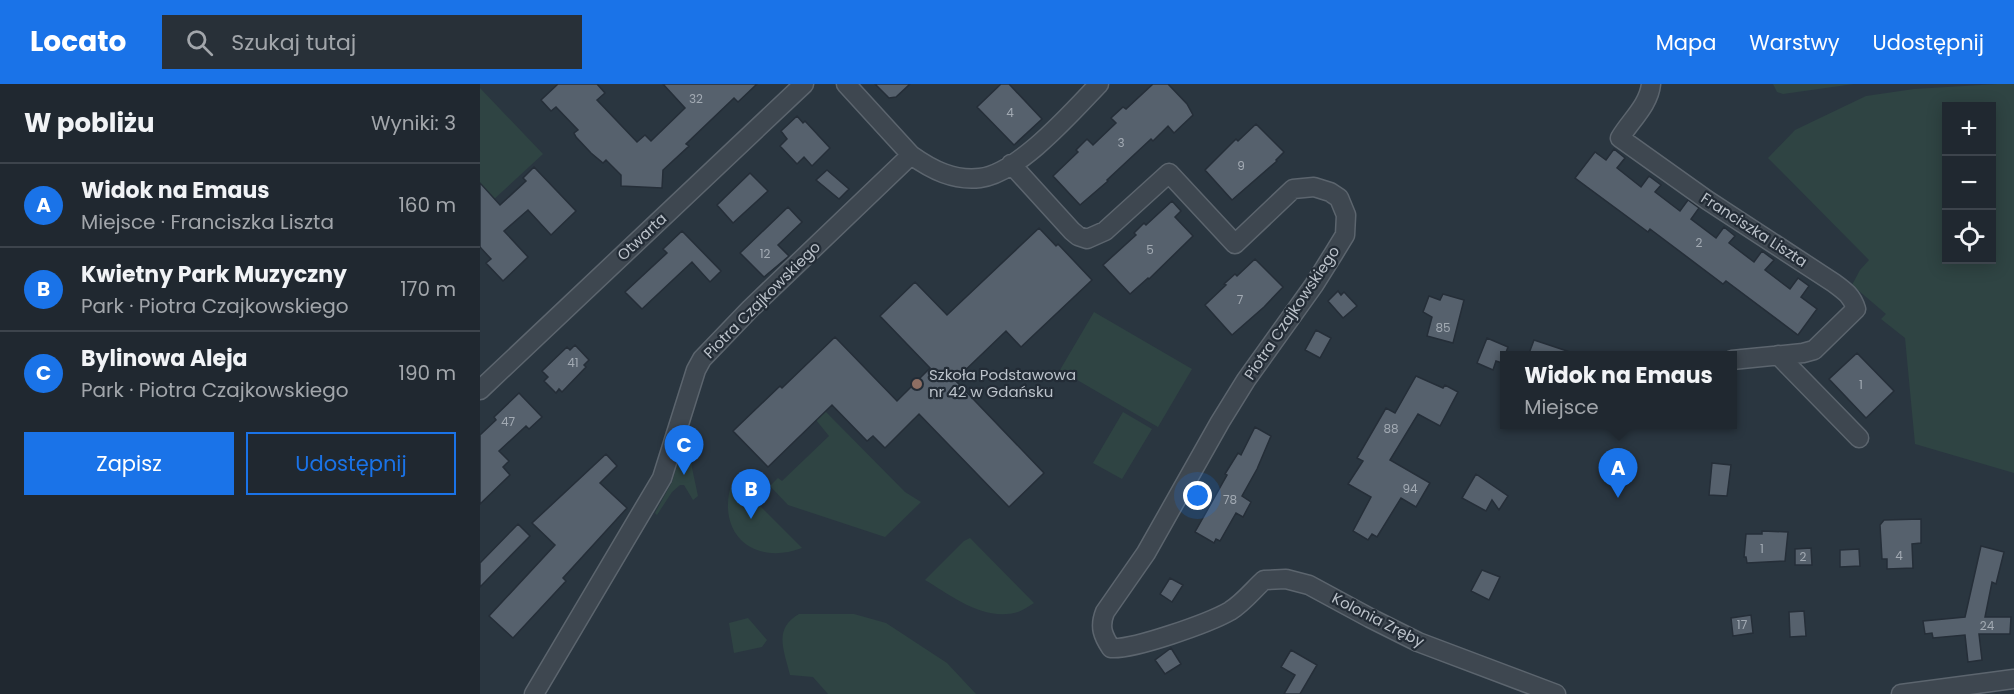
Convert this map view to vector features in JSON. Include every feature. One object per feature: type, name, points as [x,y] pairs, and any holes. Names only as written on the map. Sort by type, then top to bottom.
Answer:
[{"type":"street","name":"Otwarta","points":[[480,390],[804,84]]},
{"type":"street","points":[[846,84],[911,155],[940,172],[961,178],[982,178],[1021,159],[1099,84]]},
{"type":"street","name":"Franciszka Liszta","points":[[1651,84],[1644,104],[1620,138],[1707,200],[1848,293],[1856,309],[1814,350],[1737,359]]},
{"type":"street","name":"Piotra Czajkowskiego","points":[[534,694],[662,478],[696,370],[702,359],[750,309],[911,155]]},
{"type":"street","name":"Piotra Czajkowskiego","points":[[1011,164],[1072,231],[1087,239],[1105,231],[1169,173],[1235,244],[1293,189],[1314,187],[1330,192],[1338,198],[1346,214],[1345,235],[1314,285],[1246,380],[1146,553],[1105,612],[1101,630],[1111,648]]},
{"type":"street","points":[[1778,355],[1859,438]]},
{"type":"street","name":"Kolonia Zręby","points":[[1111,648],[1125,647],[1208,621],[1231,610],[1264,580],[1286,579],[1309,585],[1418,642],[1556,694]]},
{"type":"street","points":[[1901,694],[2014,679]]},
{"type":"green space","points":[[1773,84],[1854,84],[1783,94],[1777,92]]},
{"type":"green space","points":[[2014,84],[2014,473],[1915,444],[1905,338],[1881,319],[1886,314],[1852,285],[1860,270],[1869,260],[1768,158],[1795,130],[1866,96],[1914,89]]},
{"type":"green space","points":[[480,88],[543,154],[480,212]]},
{"type":"green space","points":[[1094,312],[1192,369],[1158,427],[1060,370]]},
{"type":"green space","points":[[825,411],[905,492],[921,502],[885,537],[788,505],[770,486],[778,478],[782,481],[829,436],[816,420]]},
{"type":"green space","points":[[1123,412],[1152,429],[1122,479],[1093,463]]},
{"type":"green space","points":[[690,439],[692,468],[698,496],[693,500],[684,485],[680,485],[672,492],[657,515],[655,513],[672,482],[685,440]]},
{"type":"green space","points":[[733,479],[802,548],[784,553],[767,553],[741,540],[733,529],[729,514],[728,498]]},
{"type":"green space","points":[[970,538],[1034,603],[1018,612],[993,613],[969,606],[925,580],[964,541]]},
{"type":"green space","points":[[799,614],[854,614],[886,623],[947,663],[976,694],[828,694],[813,677],[790,675],[783,649],[783,633],[791,620]]},
{"type":"green space","points":[[748,618],[767,640],[762,647],[734,653],[729,623]]},
{"type":"building","points":[[558,84],[597,84],[605,93],[597,100],[637,142],[645,135],[651,141],[685,108],[663,84],[757,84],[738,102],[734,98],[686,144],[689,146],[663,170],[662,188],[621,186],[621,175],[606,160],[603,163],[591,153],[576,137],[574,133],[578,130],[556,107],[551,111],[541,100]]},
{"type":"building","points":[[875,84],[910,84],[896,97],[889,98]]},
{"type":"building","points":[[1001,84],[1009,84],[1042,119],[1014,145],[977,107]]},
{"type":"building","points":[[1153,84],[1168,84],[1187,104],[1193,115],[1174,133],[1168,126],[1153,141],[1151,139],[1080,205],[1053,176],[1078,152],[1076,150],[1087,139],[1093,145],[1116,123],[1111,118],[1123,107],[1126,109]]},
{"type":"building","points":[[797,116],[803,123],[805,121],[830,148],[812,166],[804,157],[797,164],[780,146],[787,139],[781,131]]},
{"type":"building","points":[[1256,124],[1284,152],[1277,161],[1232,200],[1205,170],[1236,139],[1238,141]]},
{"type":"building","points":[[1614,149],[1625,158],[1617,168],[1641,187],[1649,176],[1661,185],[1655,192],[1680,211],[1688,200],[1699,208],[1691,219],[1716,238],[1724,227],[1735,236],[1729,243],[1754,262],[1762,251],[1774,260],[1765,270],[1790,289],[1798,278],[1809,286],[1801,297],[1817,309],[1798,335],[1726,281],[1723,284],[1650,229],[1648,232],[1575,178],[1595,152],[1606,160]]},
{"type":"building","points":[[534,167],[576,211],[551,235],[528,210],[504,231],[528,257],[503,281],[486,263],[491,259],[480,247],[480,183],[500,205],[526,181],[523,178]]},
{"type":"building","points":[[827,170],[849,189],[839,199],[816,180]]},
{"type":"building","points":[[750,173],[768,191],[733,223],[717,205]]},
{"type":"building","points":[[1172,201],[1181,211],[1175,217],[1193,236],[1149,279],[1130,294],[1103,265],[1136,235],[1134,233],[1144,223],[1146,225]]},
{"type":"building","points":[[788,207],[802,222],[778,245],[789,256],[764,277],[740,253]]},
{"type":"building","points":[[1039,228],[1056,246],[1058,244],[1092,280],[1021,347],[1006,331],[955,380],[1044,473],[1009,507],[919,414],[885,448],[873,436],[867,441],[832,405],[768,467],[733,431],[835,337],[897,401],[930,368],[880,316],[915,282],[947,315]]},
{"type":"building","points":[[682,231],[721,271],[710,282],[692,262],[642,309],[625,292],[667,253],[663,249]]},
{"type":"building","points":[[1255,259],[1283,287],[1232,335],[1205,305],[1226,285],[1224,284],[1235,274],[1237,276]]},
{"type":"building","points":[[1338,291],[1341,295],[1344,292],[1357,306],[1343,318],[1328,301]]},
{"type":"building","points":[[1443,294],[1464,300],[1453,343],[1427,336],[1432,317],[1423,312],[1429,296],[1440,300]]},
{"type":"building","points":[[1316,330],[1331,338],[1320,358],[1305,350]]},
{"type":"building","points":[[1487,338],[1508,347],[1506,351],[1500,351],[1500,362],[1496,361],[1493,370],[1477,363]]},
{"type":"building","points":[[1534,340],[1567,351],[1530,351]]},
{"type":"building","points":[[575,345],[589,360],[584,365],[586,367],[562,392],[559,389],[556,393],[544,381],[548,377],[542,371],[567,347],[570,350]]},
{"type":"building","points":[[1857,353],[1894,391],[1866,418],[1829,379]]},
{"type":"building","points":[[1416,376],[1443,388],[1445,385],[1458,392],[1440,426],[1418,414],[1390,460],[1430,483],[1416,507],[1401,498],[1377,537],[1372,534],[1368,540],[1353,531],[1371,497],[1348,484],[1363,461],[1357,458],[1386,408],[1395,413]]},
{"type":"building","points":[[519,393],[542,417],[529,429],[526,426],[499,451],[509,461],[503,467],[510,475],[480,504],[480,435],[496,420],[494,417]]},
{"type":"building","points":[[1255,427],[1271,436],[1242,496],[1251,502],[1243,517],[1236,513],[1220,541],[1216,539],[1214,543],[1195,532],[1227,475],[1225,474],[1238,453],[1241,455]]},
{"type":"building","points":[[606,454],[617,466],[600,483],[627,508],[563,578],[566,581],[513,638],[489,616],[555,545],[532,523]]},
{"type":"building","points":[[1712,463],[1731,465],[1727,496],[1709,495]]},
{"type":"building","points":[[1476,474],[1508,496],[1499,510],[1492,500],[1486,511],[1462,498]]},
{"type":"building","points":[[1921,519],[1921,543],[1912,544],[1913,568],[1887,569],[1887,559],[1882,559],[1880,525],[1884,520]]},
{"type":"building","points":[[518,524],[530,536],[480,587],[480,563]]},
{"type":"building","points":[[1762,531],[1788,532],[1785,561],[1747,563],[1744,557],[1746,534],[1762,534]]},
{"type":"building","points":[[1981,546],[2004,552],[1996,584],[1992,582],[1985,617],[2011,617],[2010,634],[1979,634],[1982,660],[1968,662],[1965,635],[1933,638],[1932,633],[1925,634],[1923,621],[1965,617]]},
{"type":"building","points":[[1811,548],[1812,565],[1795,565],[1795,549]]},
{"type":"building","points":[[1859,549],[1860,566],[1840,567],[1840,550]]},
{"type":"building","points":[[1482,570],[1500,577],[1489,600],[1471,591]]},
{"type":"building","points":[[1170,578],[1183,585],[1172,602],[1160,594]]},
{"type":"building","points":[[1804,611],[1806,636],[1790,637],[1789,612]]},
{"type":"building","points":[[1751,615],[1753,633],[1733,636],[1731,618]]},
{"type":"building","points":[[1171,648],[1181,664],[1165,674],[1155,660]]},
{"type":"building","points":[[1291,650],[1317,665],[1300,694],[1284,694],[1295,675],[1281,667]]},
{"type":"place","name":"Szkoła Podstawowa nr 42 w Gdańsku","points":[[917,384]]},
{"type":"place","name":"Bylinowa Aleja","points":[[684,475]]},
{"type":"place","name":"Widok na Emaus","points":[[1618,498]]},
{"type":"place","name":"Kwietny Park Muzyczny","points":[[751,519]]}]
